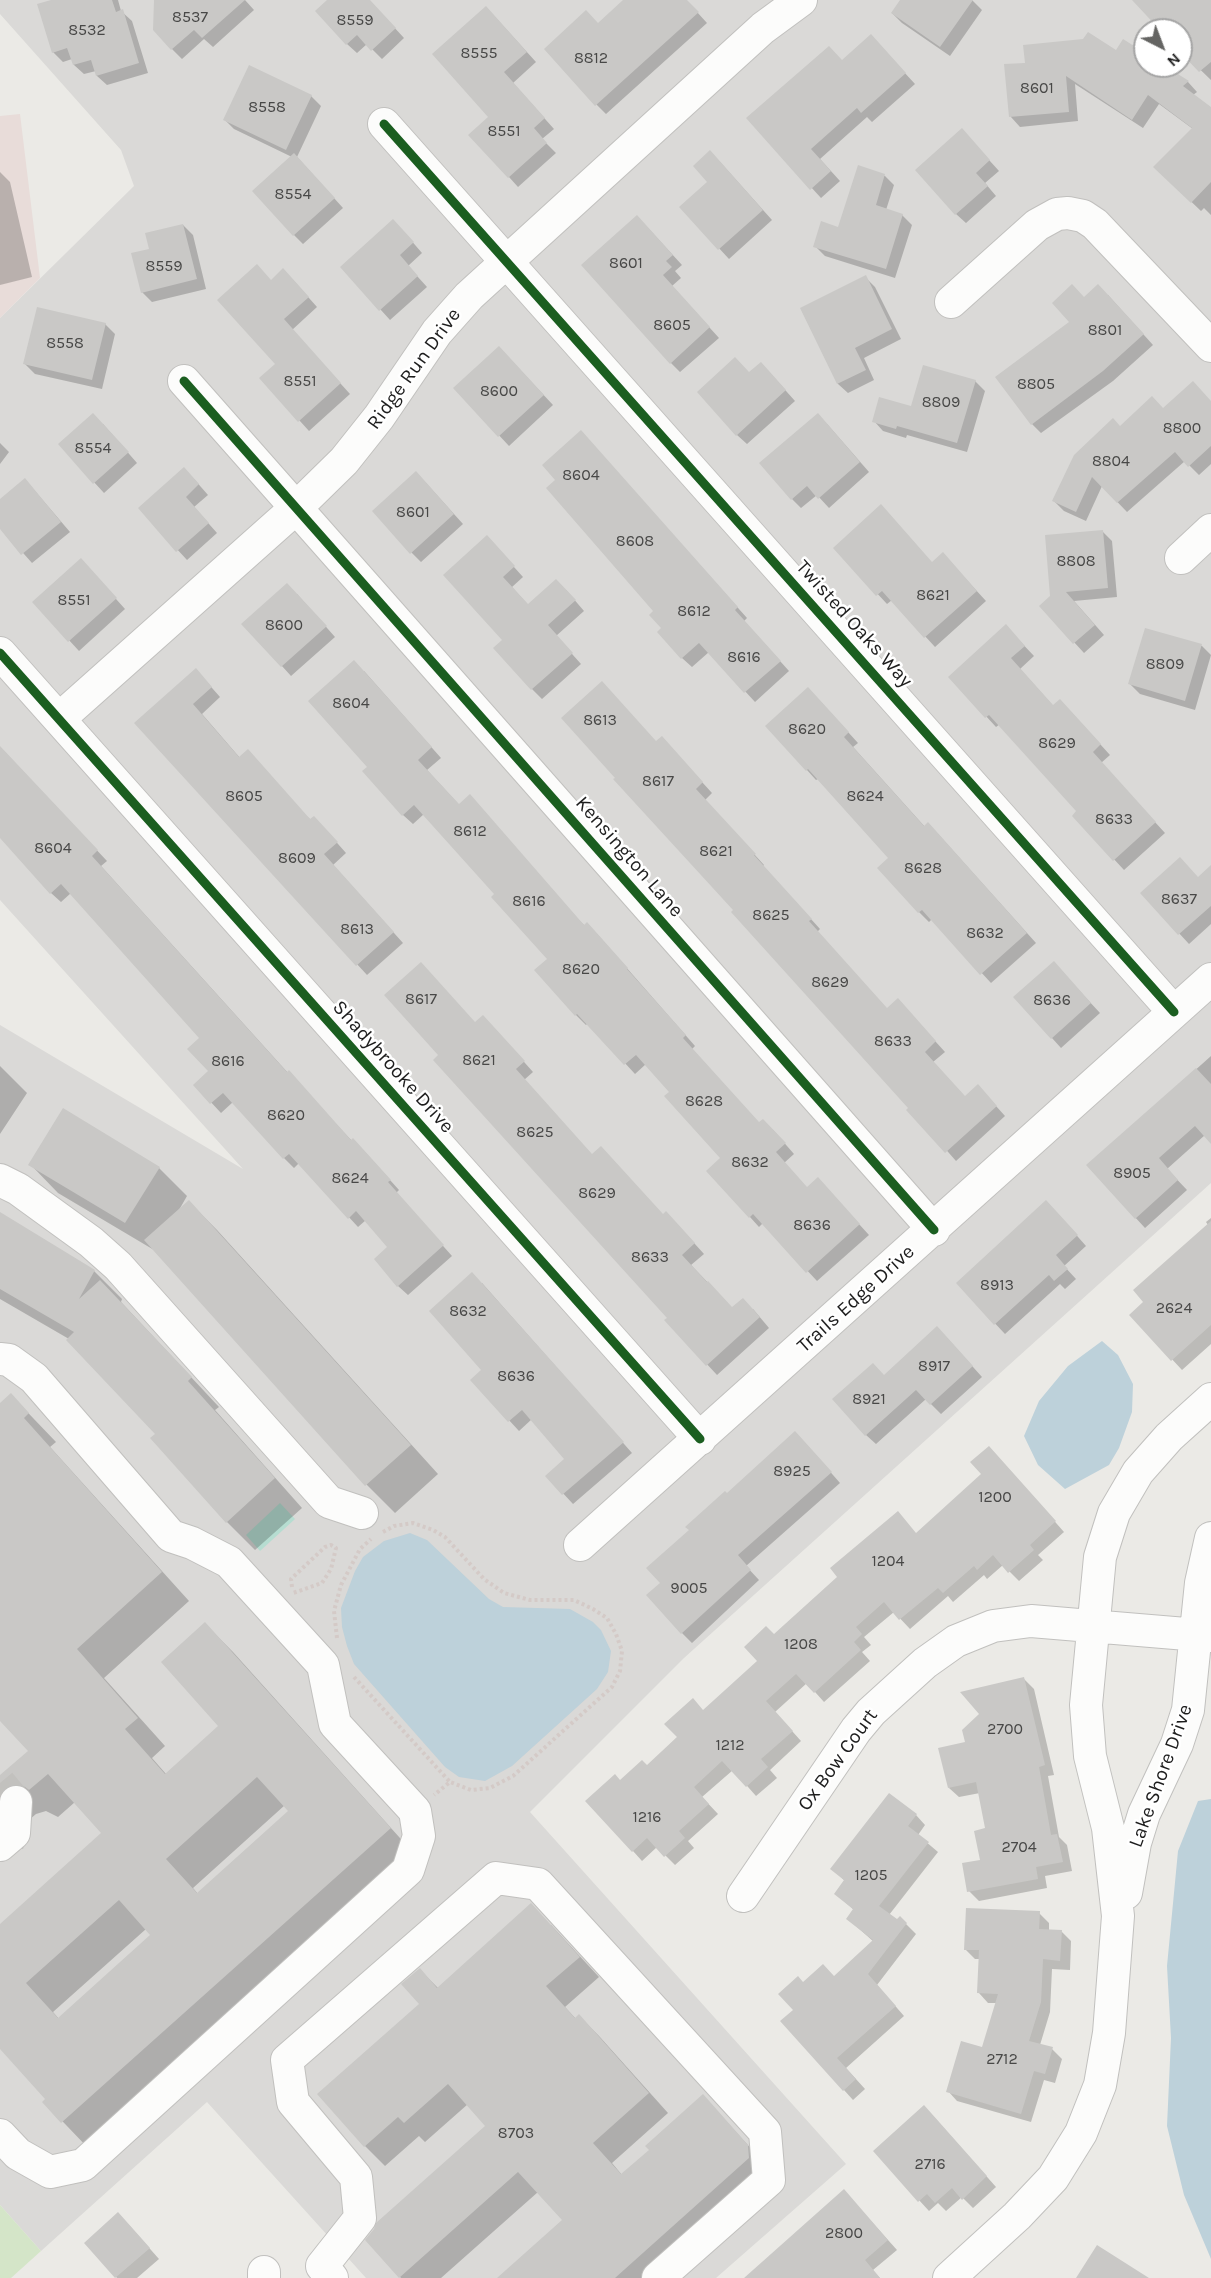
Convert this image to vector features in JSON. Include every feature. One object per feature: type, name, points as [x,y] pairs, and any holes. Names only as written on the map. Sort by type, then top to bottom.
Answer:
[{"type":"street","name":"Ridge Run Drive","points":[[59,719],[296,508],[344,461],[379,417],[437,332],[468,296],[763,28],[801,0]]},
{"type":"street","name":"Twisted Oaks Way","points":[[384,124],[1174,1012]]},
{"type":"street","points":[[951,302],[1037,225],[1057,214],[1068,213],[1083,216],[1095,224],[1211,346]]},
{"type":"street","name":"Kensington Lane","points":[[184,381],[934,1230]]},
{"type":"street","points":[[1181,558],[1211,530]]},
{"type":"street","name":"Shadybrooke Drive","points":[[0,653],[700,1439]]},
{"type":"street","name":"Trails Edge Drive","points":[[580,1545],[934,1230],[1211,979]]},
{"type":"street","points":[[0,1180],[18,1189],[92,1242],[118,1266],[329,1502],[362,1513]]},
{"type":"street","points":[[0,1359],[9,1360],[34,1378],[171,1536],[192,1543],[229,1562],[322,1665],[335,1724],[415,1811],[419,1836],[408,1870],[83,2165],[50,2172],[18,2154],[0,2135]]},
{"type":"street","name":"Lake Shore Drive","points":[[949,2278],[1036,2198],[1058,2171],[1081,2133],[1097,2093],[1106,2059],[1118,1916],[1108,1828],[1090,1756],[1087,1731],[1086,1705],[1100,1557],[1106,1535],[1125,1492],[1152,1454],[1211,1399]]},
{"type":"street","name":"Lake Shore Drive","points":[[1118,1916],[1125,1901],[1135,1842],[1144,1814],[1184,1727],[1204,1636],[1202,1583],[1211,1538]]},
{"type":"street","name":"Ox Bow Court","points":[[743,1896],[856,1730],[888,1696],[940,1651],[974,1632],[1012,1622],[1050,1621],[1092,1625]]},
{"type":"street","points":[[1092,1625],[1204,1636]]},
{"type":"street","points":[[0,1845],[14,1833],[16,1802]]},
{"type":"street","points":[[332,2278],[322,2266],[360,2218],[356,2177],[293,2102],[287,2060],[496,1878],[538,1884],[765,2132],[769,2180],[658,2278]]},
{"type":"path","points":[[339,1648],[334,1611],[341,1585],[360,1549],[374,1537],[394,1526],[413,1523],[445,1537],[484,1579],[504,1593],[530,1600],[574,1600],[607,1618],[622,1651],[620,1671],[612,1688],[513,1776],[490,1788],[471,1790],[450,1782],[350,1673]]},
{"type":"path","points":[[291,1595],[296,1591],[322,1583],[331,1569],[336,1548],[331,1545],[325,1547],[291,1579],[291,1585],[296,1591]]},
{"type":"path","points":[[415,1811],[450,1782]]},
{"type":"shaded area","points":[[0,0],[1211,0],[1211,1183],[684,1658],[530,1812],[846,2164],[716,2278],[366,2278],[207,2102],[41,2251],[0,2205],[0,1025],[243,1169],[0,900],[0,318],[134,186],[121,150],[0,14]]},
{"type":"shaded area","points":[[20,114],[40,278],[0,318],[0,116]]},
{"type":"green space","points":[[280,1503],[295,1519],[260,1551],[246,1535]]},
{"type":"green space","points":[[0,2205],[41,2251],[11,2278],[0,2278]]},
{"type":"water","points":[[1102,1341],[1118,1355],[1133,1384],[1132,1412],[1119,1448],[1109,1465],[1065,1489],[1038,1465],[1024,1436],[1039,1401],[1068,1366]]},
{"type":"water","points":[[410,1533],[427,1540],[489,1599],[503,1607],[570,1609],[593,1622],[601,1630],[611,1651],[608,1672],[597,1689],[512,1766],[485,1781],[459,1777],[445,1767],[354,1664],[347,1646],[342,1627],[341,1608],[355,1571],[363,1557],[384,1541]]},
{"type":"water","points":[[1211,1799],[1211,2259],[1184,2195],[1167,2126],[1171,2038],[1167,1966],[1178,1851],[1198,1801]]},
{"type":"building","points":[[51,0],[112,0],[116,12],[123,9],[139,63],[96,76],[91,60],[73,65],[67,48],[52,53],[37,4]]},
{"type":"building","points":[[154,0],[245,0],[202,38],[194,30],[171,50],[153,30]]},
{"type":"building","points":[[327,0],[370,0],[396,28],[371,51],[357,35],[346,45],[315,11]]},
{"type":"building","points":[[623,0],[687,0],[699,12],[595,106],[544,49],[586,10],[598,23]]},
{"type":"building","points":[[900,0],[973,0],[940,47],[891,13]]},
{"type":"building","points":[[1132,0],[1211,0],[1211,62],[1199,72],[1193,66],[1193,18],[1149,18]]},
{"type":"building","points":[[486,6],[527,52],[504,72],[545,118],[534,128],[547,143],[508,178],[468,135],[488,117],[432,54]]},
{"type":"building","points":[[1088,32],[1116,50],[1123,39],[1133,45],[1133,78],[1184,78],[1189,81],[1183,86],[1211,107],[1211,182],[1191,203],[1153,167],[1192,128],[1148,95],[1132,120],[1066,76],[1069,112],[1009,117],[1004,64],[1025,63],[1023,45],[1083,39]]},
{"type":"building","points":[[871,34],[906,73],[861,113],[857,108],[811,149],[831,171],[810,190],[746,118],[829,46],[842,60]]},
{"type":"building","points":[[249,65],[312,95],[286,150],[223,120]]},
{"type":"building","points":[[962,128],[990,160],[976,173],[988,186],[955,215],[915,170]]},
{"type":"building","points":[[710,150],[763,210],[718,250],[679,207],[707,182],[693,166]]},
{"type":"building","points":[[294,153],[335,198],[293,236],[252,191]]},
{"type":"building","points":[[858,165],[885,174],[876,205],[903,214],[886,269],[813,247],[821,221],[838,227]]},
{"type":"building","points":[[637,215],[673,255],[666,261],[672,267],[663,275],[710,327],[670,364],[581,265]]},
{"type":"building","points":[[393,219],[414,242],[400,255],[418,276],[379,311],[340,267]]},
{"type":"building","points":[[183,224],[197,279],[141,293],[131,253],[149,249],[145,233]]},
{"type":"building","points":[[257,264],[271,280],[283,268],[309,297],[284,319],[341,383],[298,422],[259,378],[275,364],[217,300]]},
{"type":"building","points":[[866,275],[892,329],[855,348],[866,370],[837,384],[800,308]]},
{"type":"building","points":[[1072,284],[1084,297],[1098,284],[1144,334],[1103,371],[1031,425],[995,377],[1069,322],[1052,303]]},
{"type":"building","points":[[37,307],[106,323],[92,380],[23,364]]},
{"type":"building","points":[[499,346],[544,395],[498,437],[453,388]]},
{"type":"building","points":[[735,357],[749,372],[761,362],[786,390],[736,436],[697,392]]},
{"type":"building","points":[[923,365],[976,380],[957,443],[897,426],[896,429],[872,422],[879,397],[911,406]]},
{"type":"building","points":[[1193,381],[1211,401],[1211,446],[1188,467],[1175,452],[1117,503],[1092,477],[1076,512],[1052,501],[1074,455],[1113,418],[1120,426],[1152,396],[1163,408]]},
{"type":"building","points":[[93,413],[129,452],[93,484],[58,444]]},
{"type":"building","points":[[818,413],[860,462],[818,499],[807,486],[791,500],[759,463]]},
{"type":"building","points":[[581,430],[738,607],[735,610],[781,661],[744,693],[699,643],[681,659],[657,632],[661,628],[649,615],[653,611],[546,488],[555,480],[542,465]]},
{"type":"building","points":[[184,467],[199,484],[186,497],[209,523],[176,552],[138,508]]},
{"type":"building","points":[[416,471],[454,514],[410,554],[372,511]]},
{"type":"building","points":[[25,478],[61,522],[21,555],[0,529],[0,499]]},
{"type":"building","points":[[881,504],[932,562],[943,552],[977,591],[924,638],[882,591],[876,596],[833,548]]},
{"type":"building","points":[[1103,530],[1108,588],[1066,592],[1095,625],[1073,644],[1039,606],[1050,596],[1045,535]]},
{"type":"building","points":[[487,535],[515,566],[503,577],[528,604],[556,579],[576,600],[548,625],[573,653],[531,690],[493,648],[502,640],[443,575]]},
{"type":"building","points":[[81,558],[117,598],[68,642],[32,602]]},
{"type":"building","points":[[287,583],[327,626],[281,667],[241,624]]},
{"type":"building","points":[[1006,624],[1025,646],[1011,658],[1053,705],[1060,699],[1101,744],[1093,752],[1156,822],[1113,861],[1072,816],[1076,811],[989,715],[985,718],[948,677]]},
{"type":"building","points":[[1145,628],[1202,644],[1185,701],[1128,684]]},
{"type":"building","points":[[354,660],[432,747],[418,760],[459,804],[470,794],[584,925],[587,922],[628,968],[686,1035],[683,1038],[759,1122],[763,1119],[786,1143],[776,1152],[807,1187],[818,1177],[860,1224],[806,1273],[753,1214],[749,1218],[706,1171],[720,1158],[664,1096],[669,1092],[636,1055],[624,1065],[577,1014],[575,1016],[534,970],[547,959],[491,897],[494,894],[414,805],[402,816],[362,771],[367,767],[308,701]]},
{"type":"building","points":[[196,668],[212,687],[193,704],[239,757],[248,749],[310,819],[314,816],[338,842],[324,854],[394,932],[356,966],[134,723]]},
{"type":"building","points":[[602,681],[656,741],[662,736],[703,782],[696,789],[756,854],[754,855],[812,919],[809,921],[887,1008],[898,998],[936,1041],[925,1052],[965,1096],[978,1084],[997,1106],[945,1153],[906,1110],[908,1108],[731,912],[733,910],[613,779],[615,778],[561,718]]},
{"type":"building","points":[[808,687],[849,732],[844,737],[924,826],[928,822],[1027,933],[980,975],[922,910],[918,913],[877,868],[888,858],[808,769],[806,771],[765,726]]},
{"type":"building","points":[[0,746],[98,850],[92,856],[287,1072],[289,1070],[351,1140],[353,1138],[391,1180],[388,1182],[444,1245],[397,1287],[374,1259],[387,1247],[356,1211],[348,1219],[289,1154],[283,1159],[223,1093],[210,1104],[193,1085],[208,1071],[187,1049],[199,1038],[61,884],[50,894],[0,838]]},
{"type":"building","points":[[1180,857],[1198,877],[1211,865],[1211,906],[1178,935],[1140,893]]},
{"type":"building","points":[[1054,961],[1091,1003],[1051,1039],[1013,997]]},
{"type":"building","points":[[421,962],[475,1022],[483,1015],[525,1061],[516,1069],[592,1154],[601,1146],[663,1214],[666,1211],[695,1243],[682,1255],[707,1282],[732,1307],[743,1298],[760,1317],[706,1366],[664,1320],[667,1318],[433,1060],[438,1055],[384,995]]},
{"type":"building","points":[[1196,1068],[1211,1084],[1211,1144],[1195,1126],[1159,1158],[1178,1180],[1135,1219],[1086,1165]]},
{"type":"building","points":[[63,1108],[160,1167],[125,1223],[28,1165]]},
{"type":"building","points":[[189,1200],[411,1445],[365,1486],[144,1240]]},
{"type":"building","points":[[1046,1200],[1078,1235],[1056,1255],[1068,1269],[1054,1281],[1049,1275],[994,1325],[956,1283]]},
{"type":"building","points":[[0,1212],[95,1270],[79,1299],[100,1280],[192,1377],[188,1381],[275,1478],[226,1523],[150,1438],[155,1434],[66,1340],[74,1332],[0,1289]]},
{"type":"building","points":[[1211,1221],[1211,1325],[1171,1361],[1129,1315],[1143,1302],[1133,1290]]},
{"type":"building","points":[[472,1272],[624,1442],[562,1495],[545,1476],[564,1459],[522,1410],[508,1422],[470,1380],[481,1370],[429,1311]]},
{"type":"building","points":[[937,1326],[973,1366],[930,1405],[916,1390],[865,1436],[832,1399],[873,1363],[884,1375]]},
{"type":"building","points":[[11,1393],[29,1413],[24,1418],[162,1572],[77,1649],[138,1718],[125,1729],[165,1774],[218,1726],[161,1662],[205,1622],[391,1828],[61,2123],[42,2102],[45,2099],[0,2049],[0,1924],[101,1833],[48,1774],[29,1790],[17,1784],[8,1786],[0,1795],[0,1775],[28,1751],[0,1721],[0,1403]],"holes":[[[257,1777],[288,1811],[197,1893],[166,1859]],[[119,1900],[150,1935],[58,2018],[26,1983]]]},
{"type":"building","points":[[795,1431],[832,1472],[738,1555],[751,1570],[681,1634],[646,1595],[660,1583],[646,1568],[689,1530],[685,1527],[725,1491],[727,1493]]},
{"type":"building","points":[[989,1446],[1056,1521],[1030,1545],[1034,1550],[1008,1573],[993,1555],[977,1570],[974,1566],[943,1593],[938,1588],[899,1620],[884,1602],[856,1627],[862,1634],[854,1642],[861,1650],[814,1693],[796,1674],[766,1701],[793,1731],[761,1759],[768,1767],[746,1787],[722,1761],[694,1787],[709,1804],[679,1831],[685,1838],[664,1857],[647,1838],[632,1852],[585,1801],[615,1774],[620,1780],[642,1760],[647,1765],[677,1737],[664,1724],[693,1698],[703,1710],[757,1661],[744,1647],[766,1626],[774,1634],[837,1577],[830,1568],[898,1511],[916,1533],[981,1474],[970,1462]]},
{"type":"building","points":[[1024,1677],[1045,1765],[1039,1767],[1051,1835],[1057,1834],[1063,1862],[1036,1867],[1038,1879],[967,1892],[962,1863],[980,1860],[974,1831],[985,1828],[976,1782],[948,1788],[938,1748],[965,1742],[962,1730],[979,1714],[960,1692]]},
{"type":"building","points":[[889,1793],[917,1814],[908,1826],[929,1842],[879,1906],[897,1919],[900,1916],[907,1923],[868,1974],[896,2006],[837,2058],[856,2079],[843,2091],[780,2021],[793,2010],[778,1994],[798,1976],[803,1982],[823,1964],[834,1976],[873,1940],[846,1919],[853,1909],[834,1894],[844,1880],[830,1869]]},
{"type":"building","points":[[531,1903],[580,1957],[546,1986],[575,2018],[579,2014],[649,2093],[593,2143],[621,2174],[649,2150],[645,2146],[703,2094],[748,2145],[749,2158],[615,2278],[497,2278],[562,2220],[518,2172],[399,2278],[365,2240],[376,2223],[485,2126],[448,2084],[404,2123],[398,2117],[364,2147],[317,2094],[419,2004],[401,1984],[420,1968],[437,1988]]},
{"type":"building","points":[[966,1908],[1040,1911],[1039,1929],[1062,1930],[1060,1961],[1043,1959],[1041,2002],[1029,2041],[1053,2047],[1045,2074],[1034,2071],[1021,2114],[946,2092],[961,2041],[982,2047],[998,1994],[977,1993],[979,1950],[964,1950]]},
{"type":"building","points":[[924,2105],[987,2176],[962,2200],[952,2188],[935,2203],[927,2194],[918,2202],[873,2151]]},
{"type":"building","points":[[844,2189],[888,2240],[865,2260],[880,2278],[744,2278]]},
{"type":"building","points":[[118,2212],[150,2248],[115,2278],[84,2243]]},
{"type":"building","points":[[1097,2245],[1149,2278],[1076,2278]]},
{"type":"tunnel","points":[[0,1783],[16,1802]]},
{"type":"cycle path","points":[[384,124],[1174,1012]]},
{"type":"cycle path","points":[[184,381],[934,1230]]},
{"type":"cycle path","points":[[0,653],[700,1439]]}]
